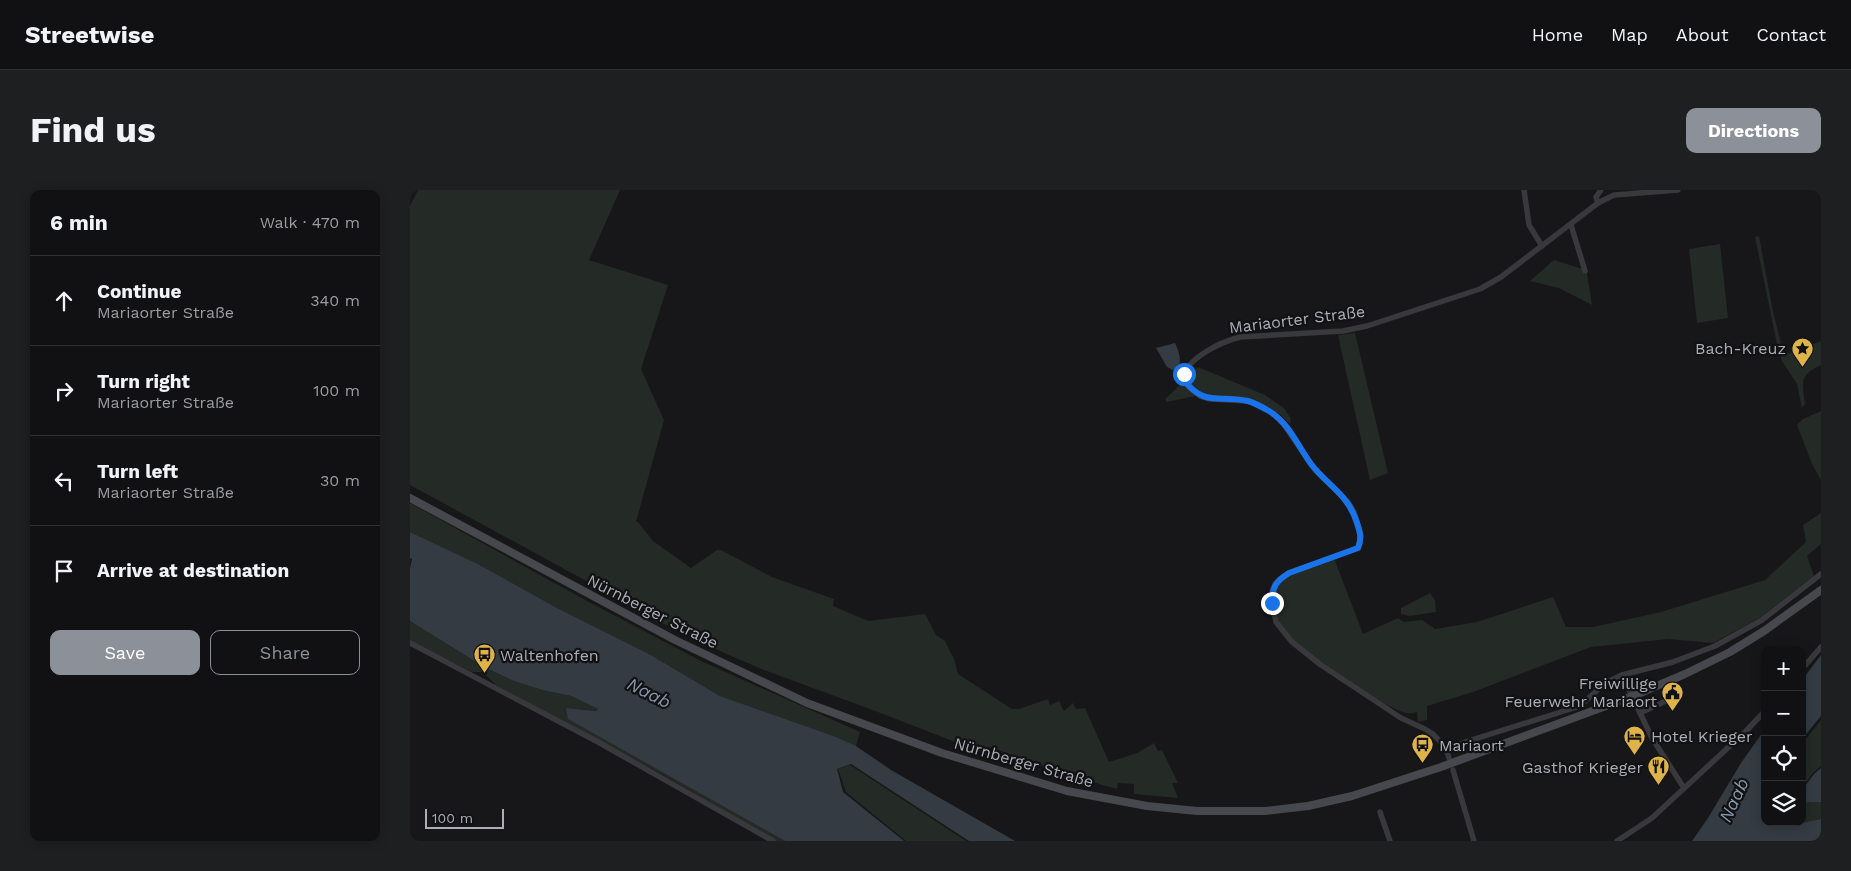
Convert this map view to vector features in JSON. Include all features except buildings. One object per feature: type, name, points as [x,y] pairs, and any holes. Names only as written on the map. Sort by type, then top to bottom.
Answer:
[{"type":"main road","name":"Nürnberger Straße","points":[[410,498],[675,640],[806,703],[942,753],[1067,792],[1147,806],[1197,811],[1265,811],[1308,806],[1352,796],[1496,748],[1685,674],[1730,652],[1764,631],[1821,590]]},
{"type":"street","points":[[1524,190],[1529,225],[1542,246],[1571,225],[1597,200],[1601,190]]},
{"type":"street","points":[[1591,190],[1597,200]]},
{"type":"street","points":[[1597,200],[1628,191],[1678,190]]},
{"type":"street","points":[[1571,225],[1584,271]]},
{"type":"street","name":"Mariaorter Straße","points":[[1446,748],[1425,728],[1401,718],[1321,666],[1281,631],[1276,622],[1272,603],[1272,592],[1275,584],[1289,573],[1358,548],[1361,535],[1354,512],[1343,496],[1316,471],[1294,437],[1271,412],[1247,401],[1210,399],[1200,396],[1183,379],[1184,374],[1202,355],[1225,341],[1240,337],[1343,330],[1367,326],[1480,289],[1501,277],[1542,246]]},
{"type":"street","points":[[1449,758],[1446,748],[1580,706],[1605,683],[1622,674],[1673,662],[1715,646],[1762,620],[1821,574]]},
{"type":"street","points":[[410,643],[598,742],[773,841]]},
{"type":"street","points":[[1806,664],[1821,647]]},
{"type":"street","points":[[1622,674],[1652,738],[1684,788]]},
{"type":"street","points":[[1640,713],[1670,699]]},
{"type":"street","points":[[1617,841],[1652,818],[1761,715]]},
{"type":"street","points":[[1453,770],[1474,841]]},
{"type":"street","points":[[1380,812],[1390,841]]},
{"type":"shaded area","points":[[418,190],[620,190],[589,260],[668,285],[641,369],[664,420],[636,522],[653,541],[691,568],[717,550],[721,550],[772,577],[834,599],[833,606],[868,621],[925,614],[936,635],[945,641],[954,659],[958,674],[1012,709],[1019,709],[1048,699],[1050,705],[1059,701],[1064,711],[1073,703],[1076,709],[1085,708],[1109,762],[1137,753],[1154,743],[1158,751],[1162,750],[1178,783],[1172,783],[1178,798],[1134,794],[1134,784],[1118,783],[1117,789],[1073,773],[1059,772],[989,747],[986,754],[764,670],[722,652],[691,636],[685,630],[656,622],[597,589],[590,583],[410,485],[410,206]]},
{"type":"shaded area","points":[[1759,236],[1772,307],[1783,352],[1790,353],[1821,341],[1821,365],[1805,376],[1803,390],[1805,404],[1802,408],[1797,384],[1782,361],[1777,344],[1755,237]]},
{"type":"shaded area","points":[[1720,244],[1728,318],[1697,323],[1689,249]]},
{"type":"shaded area","points":[[1554,260],[1579,268],[1586,268],[1592,305],[1559,288],[1530,281]]},
{"type":"shaded area","points":[[1355,333],[1388,473],[1370,480],[1338,335]]},
{"type":"shaded area","points":[[1198,367],[1265,395],[1284,408],[1291,419],[1290,424],[1281,415],[1260,403],[1206,397],[1190,386],[1190,376]]},
{"type":"shaded area","points":[[1183,382],[1195,396],[1167,402],[1165,399]]},
{"type":"shaded area","points":[[1821,411],[1821,480],[1812,464],[1797,425],[1803,419]]},
{"type":"shaded area","points":[[410,503],[589,602],[701,661],[860,732],[856,746],[720,696],[651,655],[559,609],[476,563],[410,532]]},
{"type":"shaded area","points":[[1821,513],[1821,544],[1807,556],[1814,576],[1761,617],[1713,643],[1668,639],[1591,647],[1473,692],[1427,706],[1427,720],[1418,722],[1417,712],[1406,713],[1393,708],[1356,687],[1314,658],[1284,631],[1277,620],[1275,612],[1274,593],[1281,581],[1295,573],[1334,558],[1363,634],[1398,618],[1404,622],[1422,620],[1435,629],[1477,622],[1553,597],[1566,627],[1593,627],[1661,612],[1765,580],[1806,542],[1803,525]]},
{"type":"shaded area","points":[[1430,593],[1435,600],[1436,612],[1410,616],[1401,614],[1401,608]]},
{"type":"shaded area","points":[[410,621],[484,667],[514,681],[542,690],[571,696],[598,709],[597,711],[578,709],[569,719],[785,841],[776,841],[665,776],[496,685],[486,675],[488,672],[485,670],[472,672],[410,641]]},
{"type":"shaded area","points":[[1821,720],[1821,766],[1806,782],[1806,781],[1806,739]]},
{"type":"shaded area","points":[[850,765],[966,841],[906,841],[846,792],[838,769]]},
{"type":"shaded area","points":[[1821,802],[1821,819],[1806,822],[1806,803]]},
{"type":"water","points":[[1175,343],[1180,359],[1178,369],[1175,371],[1167,367],[1156,348]]},
{"type":"water","name":"Naab","points":[[410,532],[476,563],[559,609],[651,655],[720,696],[836,737],[856,746],[891,770],[1015,841],[969,841],[851,764],[837,769],[843,792],[904,841],[785,841],[568,719],[566,708],[596,711],[598,709],[571,696],[542,690],[514,681],[484,667],[410,621],[410,568],[412,559],[410,558]]},
{"type":"water","points":[[1821,655],[1821,716],[1806,734],[1806,691],[1806,675]]},
{"type":"water","name":"Naab","points":[[1761,735],[1761,826],[1806,826],[1806,822],[1821,819],[1821,841],[1692,841]]},
{"type":"water","points":[[1821,768],[1821,802],[1806,803],[1806,785]]},
{"type":"place","name":"Bach-Kreuz","points":[[1802,367]]},
{"type":"place","name":"Waltenhofen","points":[[484,674]]},
{"type":"place","name":"Freiwillige Feuerwehr Mariaort","points":[[1673,711]]},
{"type":"place","name":"Hotel Krieger","points":[[1635,755]]},
{"type":"place","name":"Mariaort","points":[[1423,764]]},
{"type":"place","name":"Gasthof Krieger","points":[[1659,786]]},
{"type":"route","points":[[1184,374],[1183,379],[1200,396],[1210,399],[1247,401],[1271,412],[1289,431],[1316,471],[1343,496],[1354,512],[1361,535],[1358,548],[1289,573],[1281,578],[1275,584],[1272,592],[1272,603]]}]
